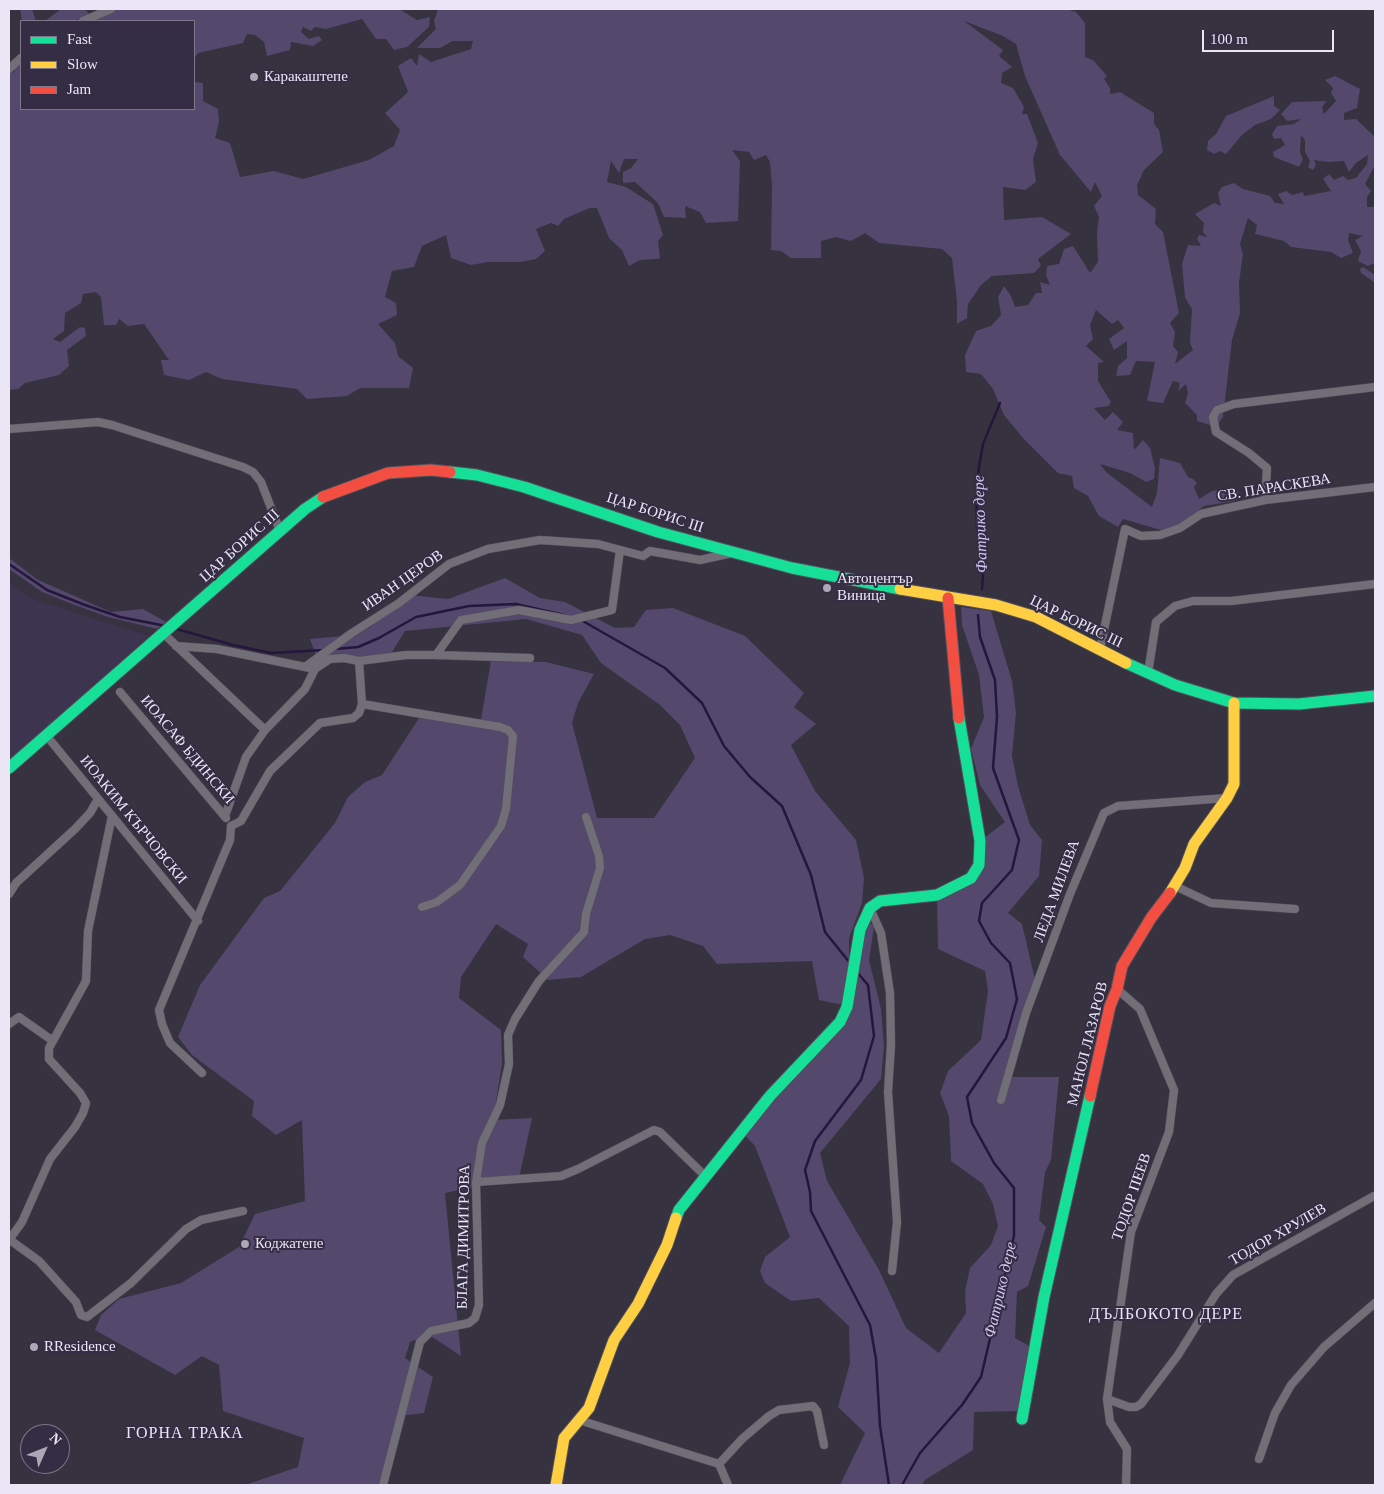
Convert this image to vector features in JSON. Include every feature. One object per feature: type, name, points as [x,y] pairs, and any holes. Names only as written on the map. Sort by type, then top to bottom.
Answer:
[{"type":"street","points":[[85,20],[111,9]]},
{"type":"street","points":[[9,69],[20,59]]},
{"type":"street","points":[[1266,500],[1267,468],[1249,453],[1216,432],[1213,417],[1217,410],[1234,404],[1375,387]]},
{"type":"street","points":[[9,429],[98,422],[243,467],[253,472],[261,482],[280,531]]},
{"type":"street","name":"ЦАР БОРИС III","points":[[9,768],[305,509],[329,493],[388,473],[431,470],[476,474],[524,487],[658,532],[792,568],[948,598],[996,604],[1036,617],[1175,685],[1234,702],[1258,705],[1299,704],[1375,696]]},
{"type":"street","name":"СВ. ПАРАСКЕВА","points":[[1100,648],[1126,529],[1141,536],[1160,534],[1180,528],[1201,514],[1266,500],[1375,487]]},
{"type":"street","name":"ИВАН ЦЕРОВ","points":[[306,667],[352,633],[399,603],[449,564],[488,549],[540,540],[598,544],[643,556],[650,552],[700,560],[733,553]]},
{"type":"street","points":[[436,655],[461,620],[519,610],[571,620],[612,610],[620,550]]},
{"type":"street","points":[[1148,673],[1156,622],[1175,606],[1193,601],[1231,601],[1375,584]]},
{"type":"street","points":[[556,1485],[564,1438],[589,1408],[614,1340],[638,1304],[666,1245],[679,1210],[770,1096],[840,1022],[847,1007],[860,930],[870,908],[880,901],[895,898],[937,896],[971,878],[979,865],[980,841],[959,720],[948,598]]},
{"type":"street","points":[[164,634],[264,730]]},
{"type":"street","points":[[176,646],[217,649],[315,669]]},
{"type":"street","points":[[225,816],[246,757],[264,730],[305,689],[315,669],[330,659],[344,658],[359,661],[406,655],[530,658]]},
{"type":"street","points":[[202,1073],[170,1043],[162,1024],[159,1010],[198,921],[230,840],[231,826],[241,821],[270,771],[284,754],[320,723],[354,718],[359,713],[362,704],[359,661]]},
{"type":"street","name":"ИОАСАФ БДИНСКИ","points":[[120,692],[225,816],[231,826]]},
{"type":"street","name":"МАНОЛ ЛАЗАРОВ","points":[[1022,1419],[1044,1297],[1110,1006],[1117,989],[1122,966],[1131,948],[1175,886],[1185,868],[1194,844],[1234,784],[1234,702]]},
{"type":"street","points":[[362,704],[500,727],[508,730],[513,736],[506,809],[501,826],[460,885],[437,902],[422,907]]},
{"type":"street","name":"ИОАКИМ КЪРЧОВСКИ","points":[[46,735],[198,921]]},
{"type":"street","name":"ЛЕДА МИЛЕВА","points":[[1001,1100],[1026,1013],[1073,886],[1104,813],[1118,806],[1226,798]]},
{"type":"street","points":[[9,894],[16,883],[85,818],[98,799]]},
{"type":"street","points":[[112,816],[88,930],[86,982],[49,1048],[49,1059],[80,1093],[86,1103],[75,1127],[50,1159],[22,1222],[9,1240],[38,1261],[76,1302],[81,1315],[86,1317],[131,1283],[186,1229],[201,1220],[243,1211]]},
{"type":"street","name":"БЛАГА ДИМИТРОВА","points":[[382,1485],[420,1342],[431,1332],[469,1323],[475,1318],[479,1305],[476,1182],[482,1143],[500,1105],[509,1064],[508,1035],[515,1019],[539,981],[584,932],[586,914],[600,868],[599,856],[586,818]]},
{"type":"street","points":[[1175,886],[1211,903],[1295,909]]},
{"type":"street","points":[[870,908],[881,933],[890,993],[891,1044],[888,1092],[897,1222],[892,1271]]},
{"type":"street","name":"ТОДОР ПЕЕВ","points":[[1117,989],[1140,1009],[1174,1090],[1170,1132],[1131,1232],[1107,1400],[1110,1422],[1127,1449],[1126,1485]]},
{"type":"street","points":[[9,1024],[19,1017],[52,1041]]},
{"type":"street","points":[[476,1182],[561,1176],[654,1130],[660,1132],[706,1177]]},
{"type":"street","name":"ТОДОР ХРУЛЕВ","points":[[1107,1400],[1130,1407],[1136,1407],[1141,1404],[1178,1355],[1216,1294],[1233,1275],[1374,1196]]},
{"type":"street","points":[[1259,1459],[1275,1413],[1291,1385],[1324,1347],[1375,1303]]},
{"type":"street","points":[[720,1464],[742,1439],[769,1416],[779,1410],[792,1407],[816,1408],[824,1445]]},
{"type":"street","points":[[579,1420],[720,1464]]},
{"type":"street","points":[[720,1464],[728,1485]]},
{"type":"shaded area","points":[[20,9],[32,9],[36,20],[22,20]]},
{"type":"shaded area","points":[[61,9],[85,9],[90,15],[77,20],[46,20]]},
{"type":"shaded area","points":[[114,9],[399,9],[417,20],[430,17],[429,27],[407,47],[394,50],[386,39],[376,39],[362,19],[326,29],[315,27],[311,31],[303,27],[301,32],[309,39],[319,36],[322,40],[313,46],[291,42],[290,50],[267,56],[264,42],[255,35],[247,34],[243,43],[198,53],[195,58],[195,20],[88,20]]},
{"type":"shaded area","points":[[438,9],[1066,9],[1076,12],[1085,23],[1085,57],[1093,60],[1107,76],[1104,79],[1110,88],[1110,94],[1120,92],[1154,113],[1154,124],[1159,130],[1163,152],[1144,170],[1137,185],[1138,195],[1156,209],[1155,224],[1163,232],[1179,313],[1170,323],[1175,332],[1173,346],[1178,352],[1175,364],[1193,350],[1190,343],[1192,309],[1185,298],[1182,264],[1188,245],[1201,246],[1197,239],[1199,235],[1207,237],[1203,232],[1204,223],[1195,214],[1214,203],[1221,206],[1218,193],[1222,187],[1234,183],[1243,189],[1270,196],[1275,203],[1284,204],[1278,194],[1286,191],[1292,195],[1303,192],[1304,196],[1331,191],[1323,179],[1329,174],[1334,180],[1343,176],[1348,180],[1356,178],[1367,164],[1368,155],[1356,163],[1349,172],[1344,161],[1328,162],[1314,160],[1316,165],[1313,170],[1308,167],[1310,161],[1305,152],[1305,140],[1301,135],[1300,152],[1303,160],[1299,167],[1274,157],[1273,152],[1285,145],[1281,138],[1274,139],[1272,134],[1277,126],[1294,124],[1301,119],[1287,121],[1281,114],[1292,102],[1326,101],[1322,108],[1324,114],[1336,101],[1331,93],[1333,88],[1325,80],[1335,76],[1360,89],[1357,108],[1344,113],[1344,120],[1356,119],[1375,137],[1375,165],[1365,184],[1371,191],[1367,197],[1367,207],[1375,207],[1375,263],[1368,266],[1358,261],[1361,251],[1355,240],[1363,236],[1349,233],[1348,240],[1353,253],[1341,258],[1331,252],[1291,247],[1284,241],[1255,234],[1257,225],[1248,218],[1240,244],[1243,254],[1239,283],[1240,313],[1232,340],[1223,417],[1216,427],[1197,421],[1197,415],[1185,403],[1188,393],[1186,384],[1178,391],[1180,383],[1173,381],[1163,403],[1147,401],[1155,362],[1136,361],[1130,375],[1116,376],[1118,366],[1127,358],[1127,341],[1114,350],[1109,339],[1124,328],[1118,320],[1112,324],[1096,310],[1090,325],[1093,339],[1086,346],[1104,362],[1098,363],[1098,381],[1111,402],[1109,406],[1094,408],[1105,420],[1113,412],[1123,422],[1117,430],[1133,433],[1134,450],[1143,440],[1150,448],[1155,468],[1154,479],[1146,482],[1130,473],[1100,464],[1106,472],[1152,507],[1157,493],[1160,458],[1180,463],[1188,477],[1197,483],[1194,487],[1199,499],[1212,491],[1229,489],[1239,492],[1234,501],[1204,506],[1179,525],[1161,530],[1123,519],[1118,527],[1099,516],[1088,496],[1074,488],[1072,476],[1058,473],[1023,438],[1004,415],[993,389],[981,374],[966,372],[965,355],[976,331],[991,326],[1001,315],[998,297],[1004,286],[1011,296],[1015,307],[1028,305],[1036,293],[1042,293],[1040,282],[1050,285],[1046,275],[1047,266],[1059,264],[1064,249],[1073,246],[1090,273],[1098,262],[1097,233],[1099,217],[1094,206],[1102,196],[1095,182],[1091,192],[1060,155],[1025,76],[1016,44],[1003,36],[964,21],[1003,50],[999,56],[1012,67],[1002,73],[1001,83],[1013,88],[1024,107],[1022,114],[1027,114],[1038,143],[1033,159],[1036,182],[1025,190],[1003,187],[1004,220],[1042,217],[1071,234],[1038,259],[1041,266],[1034,273],[992,276],[981,285],[968,304],[967,318],[957,324],[957,301],[952,258],[942,249],[879,243],[865,233],[851,241],[836,237],[821,241],[821,258],[791,258],[781,251],[771,250],[772,186],[770,162],[766,155],[754,160],[749,152],[732,150],[740,161],[738,221],[706,223],[700,212],[685,206],[686,218],[664,217],[658,203],[635,182],[623,183],[623,172],[631,168],[638,159],[624,159],[619,173],[611,161],[607,182],[626,187],[653,204],[663,235],[658,241],[660,258],[640,260],[629,266],[622,250],[609,238],[597,208],[590,208],[564,219],[558,226],[551,223],[536,229],[545,251],[536,259],[520,262],[488,262],[471,265],[451,258],[446,235],[422,246],[414,267],[392,271],[385,297],[396,303],[397,315],[378,324],[395,343],[398,356],[413,368],[409,388],[360,388],[347,396],[307,399],[297,389],[222,379],[206,372],[189,380],[164,375],[161,360],[169,360],[144,324],[128,326],[119,319],[116,325],[104,325],[101,297],[96,292],[83,294],[81,303],[65,313],[64,331],[53,339],[60,342],[80,327],[85,328],[86,336],[67,350],[69,366],[59,375],[25,383],[18,389],[9,390],[9,73],[14,72],[20,61],[20,110],[195,110],[195,82],[203,83],[203,101],[218,109],[219,122],[215,138],[230,143],[240,177],[274,171],[303,179],[369,160],[394,146],[400,130],[385,113],[408,92],[398,66],[411,58],[417,66],[419,54],[431,62],[471,49],[473,41],[453,41],[440,48],[417,48],[436,29],[434,21]]},
{"type":"shaded area","points":[[1274,96],[1274,106],[1280,110],[1271,119],[1255,125],[1242,135],[1226,154],[1220,151],[1214,154],[1207,150],[1208,141],[1216,134],[1226,116]]},
{"type":"shaded area","points":[[1363,267],[1375,275],[1374,282],[1361,273],[1360,269]]},
{"type":"shaded area","points":[[9,558],[38,580],[111,612],[143,609],[166,622],[157,629],[108,617],[42,592],[9,569]]},
{"type":"shaded area","points":[[505,578],[540,598],[565,602],[615,628],[634,627],[646,610],[673,608],[745,636],[804,693],[794,707],[816,724],[791,745],[815,791],[856,840],[864,878],[862,903],[849,938],[849,981],[843,1005],[819,1000],[812,961],[717,964],[703,946],[670,935],[645,939],[581,977],[548,980],[523,957],[528,944],[496,924],[461,977],[459,998],[501,1030],[502,1064],[493,1120],[532,1118],[519,1178],[445,1193],[461,1356],[429,1335],[410,1342],[405,1358],[433,1377],[424,1413],[399,1416],[386,1470],[378,1485],[245,1485],[298,1467],[304,1438],[223,1411],[219,1365],[202,1356],[175,1375],[95,1330],[101,1315],[119,1299],[181,1283],[239,1247],[255,1214],[305,1201],[302,1120],[276,1135],[252,1116],[254,1101],[192,1055],[178,1037],[200,985],[264,898],[280,891],[335,823],[348,797],[365,782],[382,775],[419,718],[480,725],[491,661],[546,662],[594,674],[578,703],[572,723],[597,818],[654,818],[695,758],[680,725],[660,705],[601,663],[582,635],[526,619],[405,631],[389,657],[318,661],[310,639],[343,636],[369,628],[409,595],[448,599]]},
{"type":"shaded area","points":[[9,583],[35,600],[149,636],[9,760]]},
{"type":"shaded area","points":[[961,607],[991,611],[1012,681],[1016,713],[1012,756],[1018,786],[1030,825],[1042,840],[1039,876],[1008,913],[1022,924],[1037,988],[1008,1077],[1059,1077],[1051,1160],[1045,1172],[1039,1220],[1046,1227],[1028,1286],[1017,1292],[1015,1338],[1029,1346],[1019,1411],[974,1412],[973,1450],[925,1480],[922,1485],[840,1485],[865,1433],[838,1407],[850,1363],[849,1326],[819,1298],[791,1301],[765,1283],[760,1271],[765,1257],[790,1237],[755,1146],[743,1133],[840,1022],[865,916],[874,927],[869,960],[881,1009],[884,1046],[881,1079],[820,1153],[827,1181],[879,1270],[906,1328],[939,1353],[966,1313],[965,1291],[970,1268],[991,1245],[998,1226],[993,1204],[983,1184],[951,1161],[949,1116],[940,1093],[948,1071],[981,1040],[988,991],[985,971],[938,949],[937,895],[971,878],[980,841],[1005,822],[980,785],[971,749],[984,717],[979,675],[962,625]]},
{"type":"waterway","name":"Фатрико дере","points":[[982,589],[984,559],[977,526],[976,485],[983,444],[1000,403]]},
{"type":"waterway","points":[[9,564],[47,590],[120,617],[166,626]]},
{"type":"waterway","points":[[335,649],[358,647],[379,638],[416,617],[469,606],[516,604],[564,615]]},
{"type":"waterway","name":"Фатрико дере","points":[[902,1485],[920,1453],[962,1405],[981,1377],[1014,1236],[1014,1188],[994,1163],[972,1123],[967,1097],[1006,1038],[1017,999],[1010,963],[991,943],[979,921],[982,903],[1012,870],[1019,840],[993,768],[997,717],[995,680],[980,637],[978,615]]},
{"type":"waterway","points":[[581,620],[665,668],[702,703],[724,746],[750,777],[782,806],[811,875],[825,932],[850,963]]},
{"type":"waterway","points":[[173,628],[233,645],[271,653],[325,650]]},
{"type":"waterway","points":[[856,971],[868,985],[874,1036],[861,1080],[815,1141],[805,1170],[810,1192],[811,1211],[870,1325],[876,1359],[880,1426],[889,1485]]},
{"type":"traffic: fast","points":[[450,472],[477,475],[524,487],[658,532],[792,568],[900,589]]},
{"type":"traffic: fast","points":[[9,768],[305,509],[323,497]]},
{"type":"traffic: fast","points":[[1126,663],[1175,685],[1234,703],[1299,704],[1375,696]]},
{"type":"traffic: fast","points":[[676,1218],[679,1210],[770,1096],[840,1022],[847,1007],[860,930],[870,908],[880,901],[937,895],[971,878],[979,865],[980,841],[959,718]]},
{"type":"traffic: fast","points":[[1022,1419],[1044,1297],[1090,1096]]},
{"type":"traffic: slow","points":[[900,589],[996,605],[1036,617],[1126,663]]},
{"type":"traffic: slow","points":[[1170,893],[1185,868],[1194,844],[1227,798],[1234,784],[1234,703]]},
{"type":"traffic: slow","points":[[556,1485],[564,1438],[589,1408],[614,1340],[638,1304],[667,1245],[676,1218]]},
{"type":"traffic: jam","points":[[323,497],[388,473],[431,470],[450,472]]},
{"type":"traffic: jam","points":[[948,598],[959,718]]},
{"type":"traffic: jam","points":[[1090,1096],[1110,1006],[1117,989],[1122,966],[1151,918],[1170,893]]},
{"type":"place","name":"Каракаштепе","points":[[254,77]]},
{"type":"place","name":"Автоцентър Виница","points":[[827,588]]},
{"type":"place","name":"Коджатепе","points":[[245,1244]]},
{"type":"place","name":"RResidence","points":[[34,1347]]},
{"type":"district","name":"ДЪЛБОКОТО ДЕРЕ","points":[[1166,1315]]},
{"type":"district","name":"ГОРНА ТРАКА","points":[[185,1434]]}]
